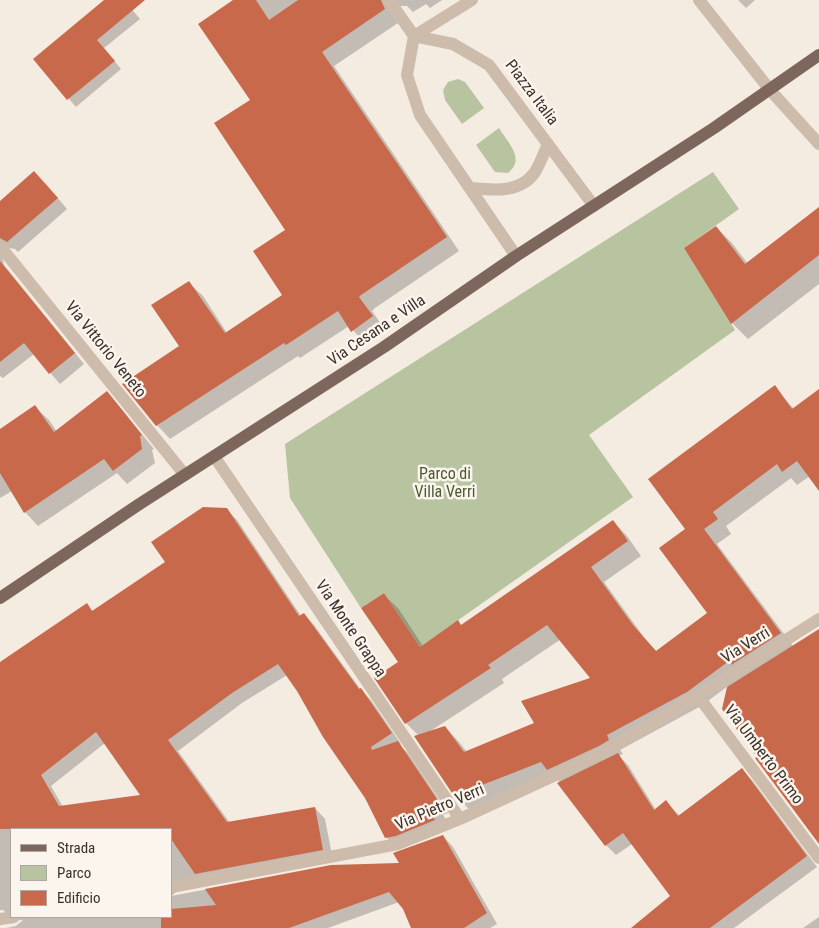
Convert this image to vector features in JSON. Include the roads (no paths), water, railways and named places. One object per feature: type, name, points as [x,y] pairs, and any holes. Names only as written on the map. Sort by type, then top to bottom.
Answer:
[{"type":"main road","name":"Via Cesana e Villa","points":[[0,598],[214,456],[384,347],[516,256],[770,90],[819,55]]},
{"type":"street","points":[[389,0],[414,36],[407,75],[420,114],[516,256]]},
{"type":"street","points":[[414,36],[472,0]]},
{"type":"street","points":[[699,0],[770,90],[819,144]]},
{"type":"street","name":"Piazza Italia","points":[[414,36],[453,44],[490,65],[594,206]]},
{"type":"street","points":[[470,188],[499,191],[520,185],[534,173],[548,144]]},
{"type":"street","name":"Via Vittorio Veneto","points":[[0,246],[185,475]]},
{"type":"street","name":"Via Monte Grappa","points":[[214,456],[460,820]]},
{"type":"street","name":"Via Verri","points":[[694,698],[819,619]]},
{"type":"street","name":"Via Pietro Verri","points":[[172,887],[398,844],[460,820],[603,753],[694,698]]},
{"type":"street","name":"Via Umberto Primo","points":[[694,698],[819,858]]},
{"type":"park label","name":"Parco di Villa Verri","points":[[445,484]]}]
